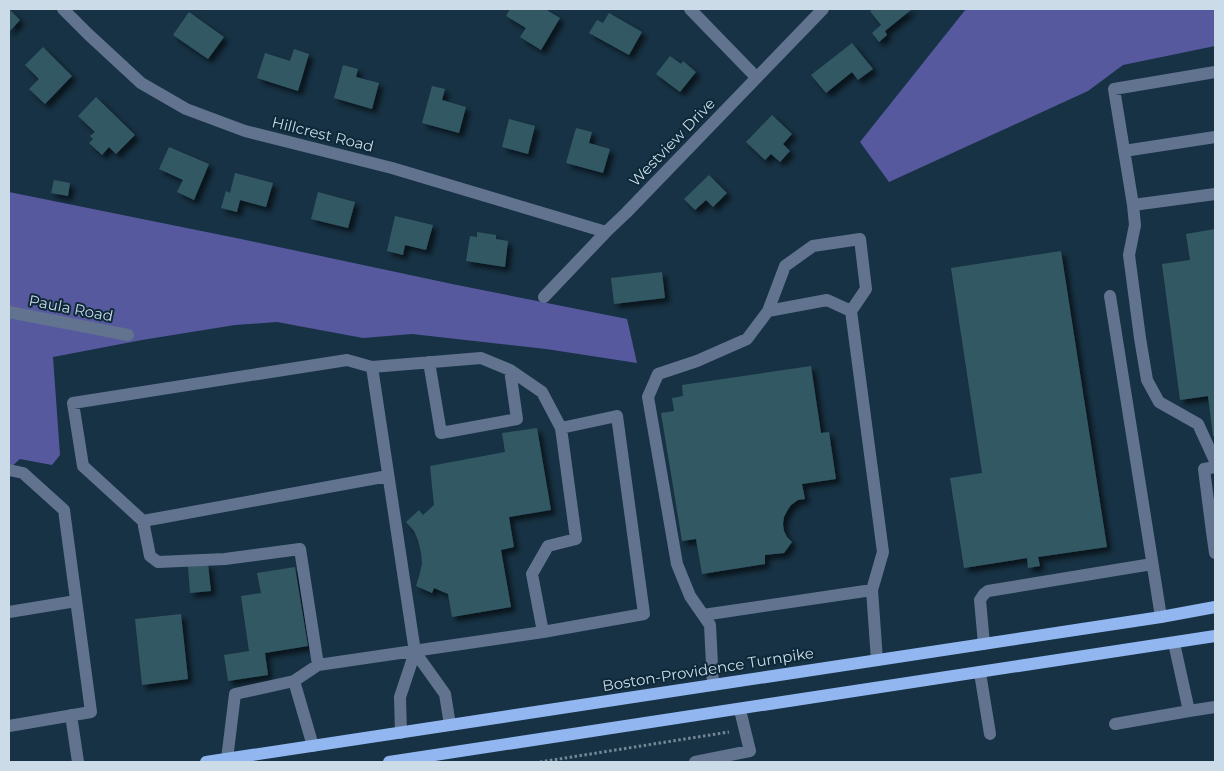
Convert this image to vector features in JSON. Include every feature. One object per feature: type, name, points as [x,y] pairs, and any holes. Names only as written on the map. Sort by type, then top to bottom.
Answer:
[{"type":"main road","name":"Boston-Providence Turnpike","points":[[206,762],[1161,617],[1215,607]]},
{"type":"main road","points":[[389,762],[435,759],[1215,636]]},
{"type":"street","name":"Hillcrest Road","points":[[64,9],[141,83],[186,109],[245,131],[392,168],[606,232]]},
{"type":"street","points":[[690,9],[756,77]]},
{"type":"street","name":"Westview Drive","points":[[544,297],[822,9]]},
{"type":"street","points":[[1215,72],[1114,88],[1133,205],[1135,225],[1129,255],[1147,380],[1159,402],[1198,424],[1215,460]]},
{"type":"street","points":[[1124,151],[1215,136]]},
{"type":"street","points":[[1133,205],[1215,194]]},
{"type":"street","points":[[714,685],[710,625],[690,596],[677,564],[648,396],[658,374],[747,340],[768,311],[785,266],[813,246],[860,239],[866,288],[852,311],[882,552],[872,590],[878,660]]},
{"type":"street","points":[[1110,296],[1161,617]]},
{"type":"street","points":[[768,311],[826,300],[852,311]]},
{"type":"street","name":"Paula Road","points":[[9,312],[128,336]]},
{"type":"street","points":[[318,665],[300,549],[225,559],[158,562],[150,556],[143,521],[83,466],[73,403],[347,360],[372,366],[481,358],[510,370],[542,392],[561,428],[576,539],[548,546],[532,574],[543,632]]},
{"type":"street","points":[[429,362],[441,434],[517,419],[510,370]]},
{"type":"street","points":[[372,366],[415,652],[445,694],[450,725]]},
{"type":"street","points":[[226,759],[235,694],[294,681],[318,665],[543,632],[644,614],[617,416],[561,428]]},
{"type":"street","points":[[1215,467],[1204,469],[1214,532],[1215,553]]},
{"type":"street","points":[[9,470],[23,473],[64,510],[91,712],[9,726]]},
{"type":"street","points":[[143,521],[388,476]]},
{"type":"street","points":[[984,644],[980,600],[988,591],[1152,564]]},
{"type":"street","points":[[703,615],[872,590]]},
{"type":"street","points":[[9,612],[76,601]]},
{"type":"street","points":[[1174,643],[1189,711]]},
{"type":"street","points":[[401,732],[400,697],[415,652]]},
{"type":"street","points":[[980,673],[990,734]]},
{"type":"street","points":[[294,681],[313,746]]},
{"type":"street","points":[[1114,724],[1215,707]]},
{"type":"street","points":[[696,762],[751,757],[740,710]]},
{"type":"street","points":[[71,715],[78,762]]},
{"type":"path","points":[[540,762],[745,729]]},
{"type":"shaded area","points":[[966,9],[1215,9],[1215,46],[1123,65],[1088,91],[889,182],[860,142]]},
{"type":"shaded area","points":[[9,192],[627,319],[637,363],[546,349],[412,334],[363,338],[277,322],[235,325],[142,340],[53,357],[60,455],[52,465],[20,459],[9,469]]},
{"type":"building","points":[[9,9],[20,20],[9,32]]},
{"type":"building","points":[[510,9],[545,9],[560,18],[541,50],[520,37],[526,28],[506,16]]},
{"type":"building","points":[[873,9],[912,9],[885,31],[887,35],[879,42],[872,33],[881,25],[870,11]]},
{"type":"building","points":[[189,12],[224,37],[208,59],[173,35]]},
{"type":"building","points":[[609,13],[642,32],[629,55],[589,33],[597,20],[603,23]]},
{"type":"building","points":[[852,43],[873,69],[858,80],[852,72],[826,93],[811,75]]},
{"type":"building","points":[[43,47],[72,76],[45,104],[29,89],[39,79],[25,65]]},
{"type":"building","points":[[294,49],[309,54],[298,91],[257,78],[265,53],[290,61]]},
{"type":"building","points":[[670,56],[681,64],[683,61],[696,72],[680,92],[656,74]]},
{"type":"building","points":[[343,65],[358,69],[356,77],[379,83],[372,109],[334,98]]},
{"type":"building","points":[[432,86],[445,89],[442,100],[466,107],[459,133],[422,123]]},
{"type":"building","points":[[96,97],[135,135],[116,154],[109,147],[102,155],[89,143],[93,139],[90,136],[95,132],[78,116]]},
{"type":"building","points":[[772,115],[792,134],[783,144],[790,151],[780,162],[771,154],[765,160],[746,142]]},
{"type":"building","points":[[509,119],[535,126],[528,154],[502,147]]},
{"type":"building","points":[[576,128],[592,132],[589,143],[610,149],[603,173],[566,163]]},
{"type":"building","points":[[169,147],[209,164],[194,200],[177,192],[183,180],[159,169]]},
{"type":"building","points":[[235,173],[273,183],[266,207],[240,200],[237,212],[221,208],[226,191],[230,193]]},
{"type":"building","points":[[709,175],[727,193],[713,207],[706,200],[695,210],[684,199]]},
{"type":"building","points":[[54,180],[70,183],[68,196],[51,193]]},
{"type":"building","points":[[318,192],[355,202],[348,228],[311,219]]},
{"type":"building","points":[[395,216],[433,225],[426,250],[405,245],[403,255],[387,251]]},
{"type":"building","points":[[1215,229],[1215,436],[1213,436],[1208,396],[1180,400],[1162,264],[1190,260],[1186,234]]},
{"type":"building","points":[[477,232],[496,235],[496,239],[508,241],[505,267],[466,261],[470,236],[477,237]]},
{"type":"building","points":[[1061,251],[1107,547],[1038,557],[1040,566],[1028,568],[1027,558],[964,568],[950,478],[982,473],[951,268]]},
{"type":"building","points":[[662,272],[665,298],[614,304],[611,278]]},
{"type":"building","points":[[811,366],[821,433],[829,432],[836,479],[802,484],[805,499],[798,500],[791,505],[784,517],[784,531],[792,542],[784,553],[765,555],[765,564],[702,574],[696,539],[682,541],[661,413],[674,411],[672,398],[683,396],[682,385]]},
{"type":"building","points":[[537,428],[551,510],[509,517],[514,547],[501,550],[511,607],[452,617],[448,594],[434,588],[432,593],[416,586],[422,563],[421,553],[414,531],[406,522],[419,510],[423,515],[434,505],[430,466],[505,452],[502,433]]},
{"type":"building","points":[[208,564],[211,591],[190,593],[188,566]]},
{"type":"building","points":[[295,567],[308,646],[265,653],[268,675],[228,681],[224,655],[249,651],[241,596],[261,593],[257,573]]},
{"type":"building","points":[[181,614],[188,679],[142,685],[135,619]]}]
